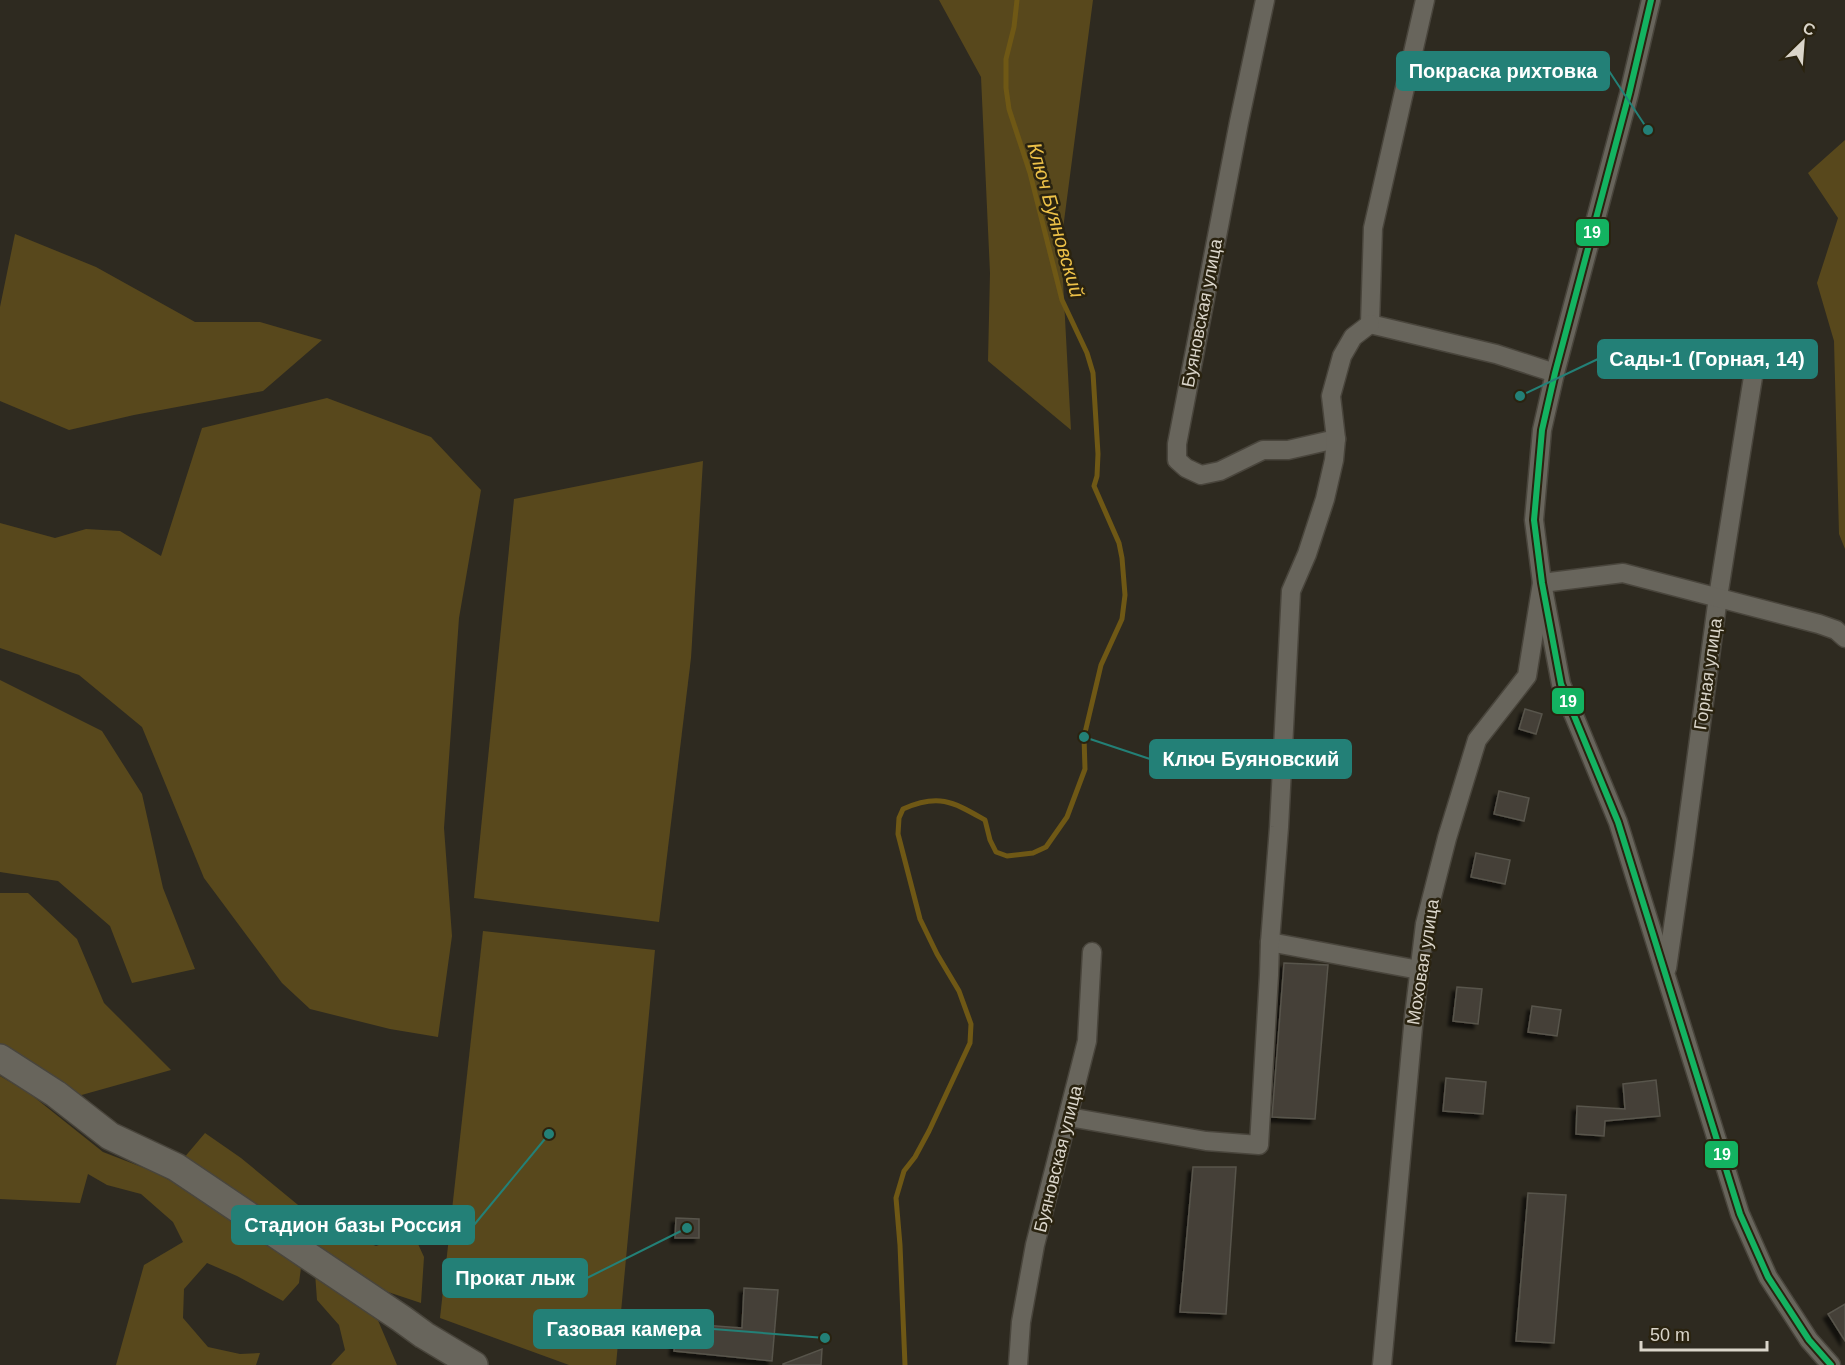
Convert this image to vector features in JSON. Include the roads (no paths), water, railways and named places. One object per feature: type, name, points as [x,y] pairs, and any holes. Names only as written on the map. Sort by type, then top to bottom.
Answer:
[{"type":"main road","points":[[0,1058],[56,1094],[110,1136],[176,1167],[424,1335],[474,1365]]},
{"type":"street","name":"Буяновская улица","points":[[1265,0],[1176,444],[1177,460],[1186,468],[1201,475],[1220,471],[1263,450],[1288,450],[1336,439]]},
{"type":"street","points":[[1370,324],[1373,228],[1425,0]]},
{"type":"street","name":"Горная улица","points":[[1651,0],[1542,430],[1534,520],[1542,583],[1561,684],[1618,822],[1740,1214],[1768,1277],[1809,1340],[1831,1365]]},
{"type":"street","points":[[1069,1117],[1206,1141],[1259,1145],[1291,591],[1307,554],[1325,499],[1334,460],[1336,439],[1331,396],[1342,356],[1353,337],[1370,324]]},
{"type":"street","points":[[1370,324],[1496,354],[1555,373]]},
{"type":"street","name":"Горная улица","points":[[1666,973],[1718,597],[1753,377]]},
{"type":"street","points":[[1542,583],[1623,573],[1819,624],[1836,630],[1845,638]]},
{"type":"street","name":"Моховая улица","points":[[1382,1365],[1414,1016],[1425,924],[1447,837],[1477,740],[1527,676],[1542,583]]},
{"type":"street","points":[[1270,942],[1419,970]]},
{"type":"street","name":"Буяновская улица","points":[[1018,1365],[1021,1322],[1035,1245],[1087,1041],[1092,952]]},
{"type":"waterway","name":"Ключ Буяновский","points":[[905,1365],[896,1198],[904,1171],[915,1157],[929,1131],[970,1043],[971,1024],[959,991],[920,919],[898,834],[899,818],[903,809],[916,804],[926,801],[946,802],[964,808],[985,820],[996,852],[1007,856],[1033,853],[1046,847],[1067,817],[1085,769],[1084,737],[1101,665],[1122,619],[1125,595],[1119,543],[1094,486],[1098,454],[1093,373],[1087,353],[1062,300],[1030,173],[1009,109],[1006,59],[1014,27],[1017,0]]},
{"type":"place","name":"Покраска рихтовка","points":[[1648,130]]},
{"type":"place","name":"Сады-1 (Горная, 14)","points":[[1520,396]]},
{"type":"place","name":"Ключ Буяновский","points":[[1084,737]]},
{"type":"place","name":"Стадион базы Россия","points":[[549,1134]]},
{"type":"place","name":"Прокат лыж","points":[[687,1228]]},
{"type":"place","name":"Газовая камера","points":[[825,1338]]}]
